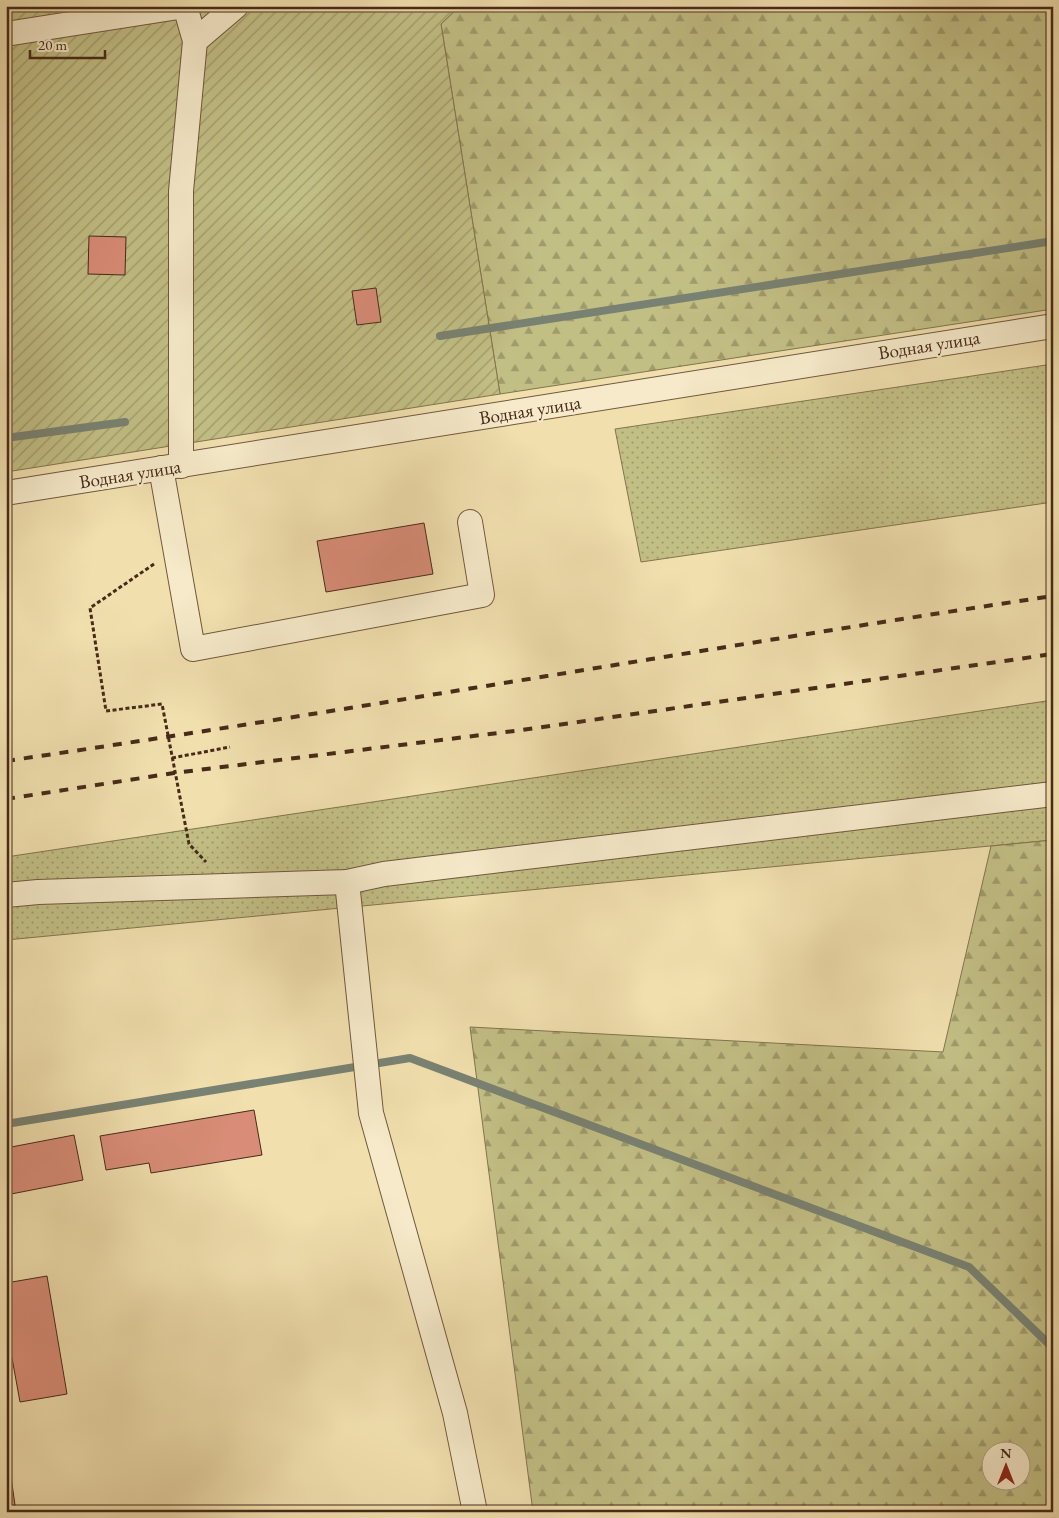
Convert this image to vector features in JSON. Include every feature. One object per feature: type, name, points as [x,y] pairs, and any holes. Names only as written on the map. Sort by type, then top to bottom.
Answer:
[{"type":"street","points":[[6,34],[185,6],[195,41],[181,191],[171,467],[175,549],[193,649],[482,595],[470,522]]},
{"type":"street","points":[[195,41],[236,6]]},
{"type":"street","name":"Водная улица","points":[[6,493],[1053,326]]},
{"type":"street","points":[[6,895],[38,892],[346,882],[384,874],[1053,794]]},
{"type":"street","points":[[346,882],[371,1113],[455,1413],[474,1512]]},
{"type":"path","points":[[175,549],[90,608],[106,711],[162,704],[189,844],[208,865]]},
{"type":"path","points":[[172,758],[230,747]]},
{"type":"green space","points":[[6,6],[460,6],[441,24],[500,394],[6,472]]},
{"type":"green space","points":[[460,6],[1053,6],[1053,309],[500,394],[441,24]]},
{"type":"green space","points":[[1053,364],[1053,502],[641,562],[615,429]]},
{"type":"green space","points":[[1053,700],[1053,840],[6,940],[6,857]]},
{"type":"green space","points":[[1053,840],[1053,1512],[533,1512],[470,1027],[943,1052],[991,846]]},
{"type":"building","points":[[89,236],[126,237],[125,275],[88,274]]},
{"type":"building","points":[[376,288],[381,322],[357,325],[352,291]]},
{"type":"building","points":[[424,523],[433,574],[326,592],[317,541]]},
{"type":"building","points":[[254,1110],[262,1155],[151,1173],[149,1163],[106,1170],[100,1136]]},
{"type":"building","points":[[74,1135],[83,1180],[6,1195],[6,1148]]},
{"type":"building","points":[[47,1276],[67,1394],[20,1402],[6,1325],[6,1283]]},
{"type":"building","points":[[10,1470],[16,1512],[6,1512],[6,1471]]},
{"type":"waterway","points":[[440,336],[1053,241]]},
{"type":"waterway","points":[[6,438],[125,422]]},
{"type":"waterway","points":[[6,1124],[410,1058],[969,1267],[1053,1348]]},
{"type":"railway","points":[[6,761],[1053,596]]},
{"type":"railway","points":[[6,799],[174,773],[522,730],[1053,654]]}]
